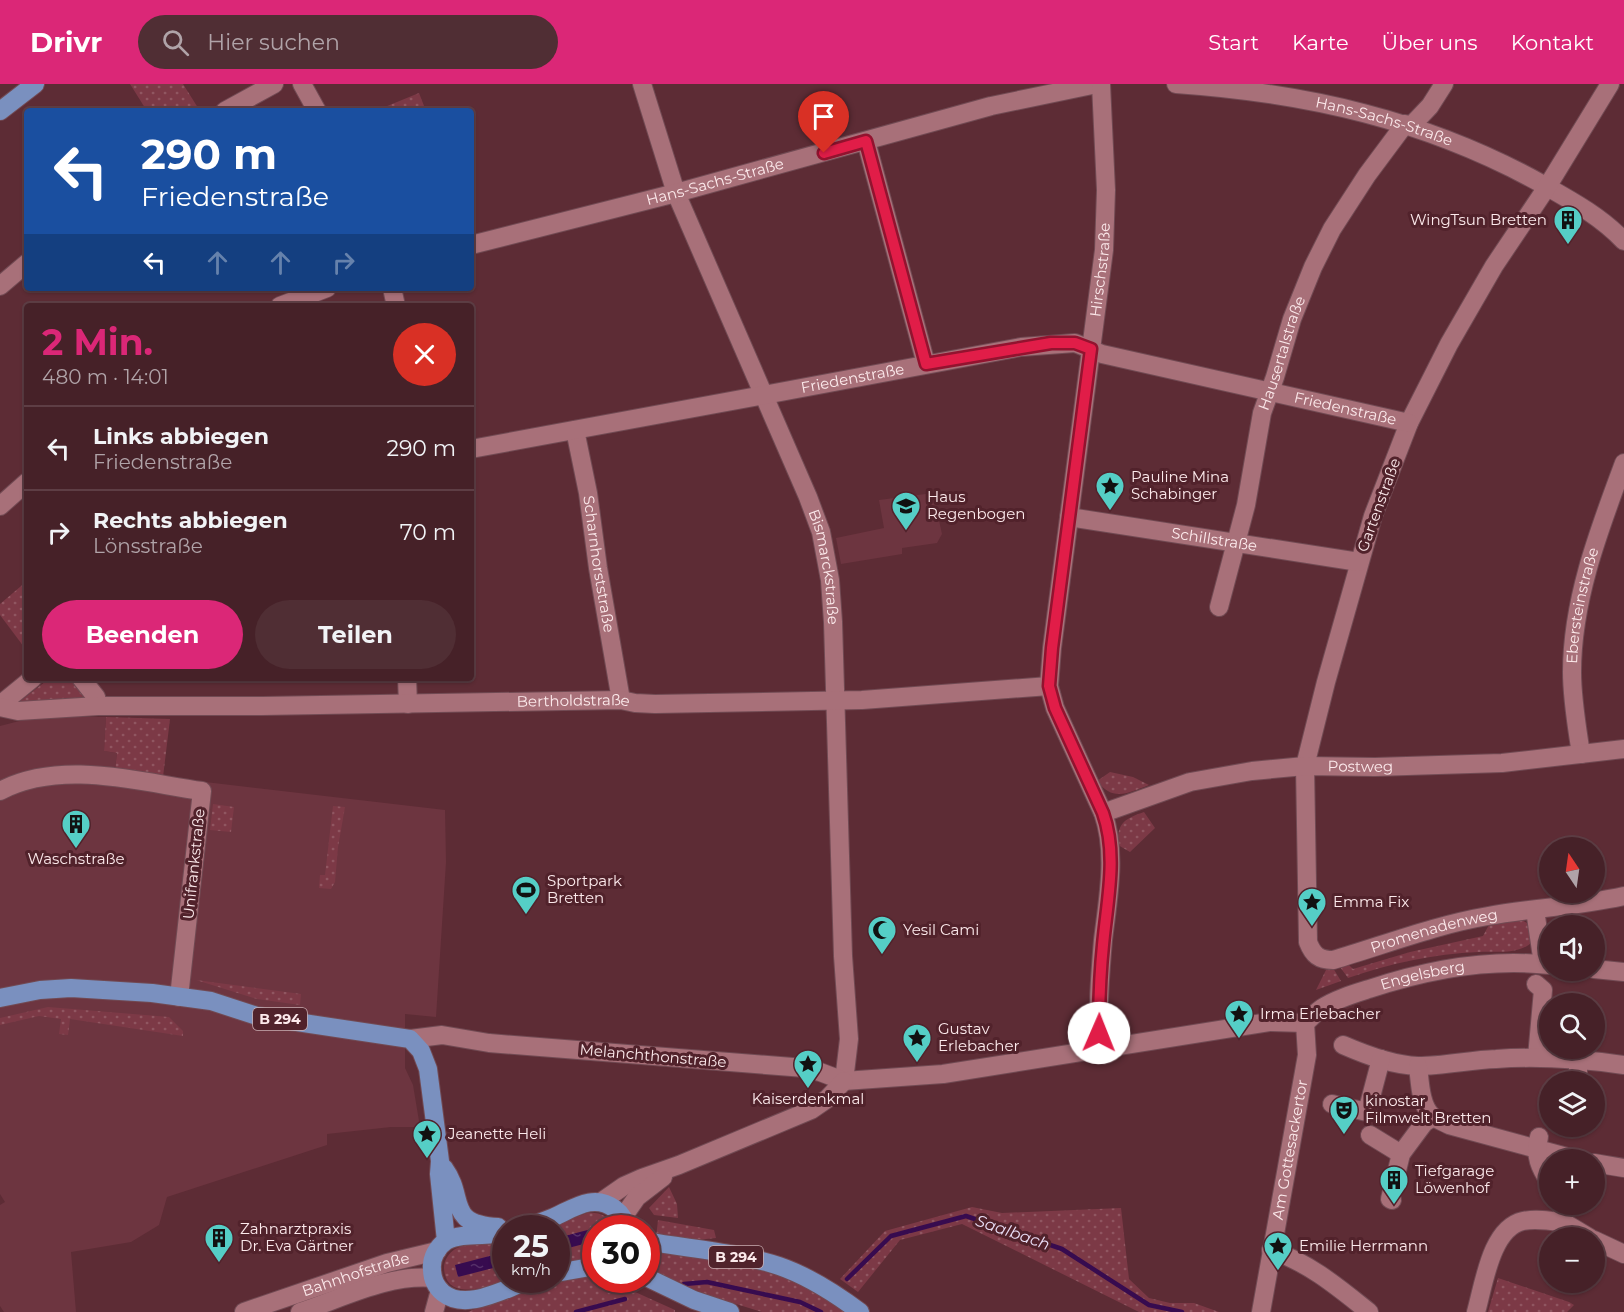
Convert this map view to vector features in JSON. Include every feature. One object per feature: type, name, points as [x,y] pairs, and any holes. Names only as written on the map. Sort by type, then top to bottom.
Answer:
[{"type":"main road","points":[[0,111],[35,84]]},
{"type":"main road","name":"Melanchthonstraße","points":[[0,998],[40,990],[71,988],[179,997],[211,1001],[257,1016],[410,1039]]},
{"type":"main road","points":[[410,1039],[421,1051],[428,1069],[440,1161],[441,1246],[431,1265],[436,1284],[459,1307],[495,1293]]},
{"type":"main road","points":[[440,1161],[447,1172],[459,1207],[466,1219],[481,1226],[492,1227]]},
{"type":"main road","points":[[558,1215],[586,1202],[601,1202],[614,1208],[619,1215]]},
{"type":"main road","points":[[441,1246],[462,1236],[492,1234]]},
{"type":"main road","name":"B 294","points":[[660,1243],[756,1260],[782,1267],[819,1285],[860,1312]]},
{"type":"main road","points":[[660,1284],[694,1300],[730,1312]]},
{"type":"street","points":[[230,108],[274,84]]},
{"type":"street","points":[[302,84],[315,108]]},
{"type":"street","name":"Bismarckstraße","points":[[642,84],[676,193],[808,497],[821,532],[830,580],[836,701],[843,945],[849,1039],[844,1081]]},
{"type":"street","name":"Hans-Sachs-Straße","points":[[474,244],[676,193],[991,106],[1099,84]]},
{"type":"street","name":"Hirschstraße","points":[[1099,84],[1106,224],[1049,686],[1055,708],[1109,831],[1111,851],[1100,988],[1100,1050]]},
{"type":"street","name":"Hans-Sachs-Straße","points":[[1176,84],[1288,96],[1408,125],[1496,160],[1547,187],[1593,214],[1624,241]]},
{"type":"street","name":"Hausertalstraße","points":[[1219,607],[1246,505],[1262,413],[1292,319],[1324,246],[1356,192],[1408,125],[1430,106],[1444,84]]},
{"type":"street","name":"Gartenstraße","points":[[1333,960],[1318,958],[1308,942],[1305,766],[1373,516],[1409,423],[1471,304],[1610,84]]},
{"type":"street","points":[[866,141],[926,364]]},
{"type":"street","points":[[0,286],[24,266]]},
{"type":"street","points":[[288,303],[319,291]]},
{"type":"street","name":"Friedenstraße","points":[[474,448],[926,364],[1051,343],[1075,343],[1102,354],[1409,423]]},
{"type":"street","name":"Scharnhorststraße","points":[[575,430],[588,493],[598,568],[621,700]]},
{"type":"street","name":"Ebersteinstraße","points":[[1581,754],[1573,693],[1574,641],[1578,608],[1588,568],[1624,463]]},
{"type":"street","points":[[0,506],[24,485]]},
{"type":"street","name":"Schillstraße","points":[[1070,517],[1359,562]]},
{"type":"street","points":[[0,706],[29,681]]},
{"type":"street","points":[[83,681],[96,697],[98,706]]},
{"type":"street","points":[[407,681],[408,704]]},
{"type":"street","name":"Bertholdstraße","points":[[0,706],[18,711],[98,706],[621,700],[655,704],[836,701],[1049,686]]},
{"type":"street","name":"Postweg","points":[[1103,813],[1200,780],[1252,771],[1305,766],[1502,763],[1624,749]]},
{"type":"street","name":"Unifrankstraße","points":[[0,790],[10,785],[57,775],[93,775],[202,791],[179,997]]},
{"type":"street","name":"Promenadenweg","points":[[1333,960],[1461,921],[1624,896]]},
{"type":"street","points":[[1535,910],[1539,930]]},
{"type":"street","name":"Engelsberg","points":[[1305,1023],[1322,1008],[1350,995],[1400,978],[1465,967],[1539,964]]},
{"type":"street","points":[[1605,970],[1624,972]]},
{"type":"street","points":[[1536,984],[1544,990],[1537,1057]]},
{"type":"street","name":"Melanchthonstraße","points":[[410,1039],[442,1035],[489,1043],[805,1068],[844,1081],[943,1074],[1269,1022],[1305,1023]]},
{"type":"street","name":"Am Gottesackertor","points":[[1261,1312],[1307,1055],[1305,1023]]},
{"type":"street","points":[[1343,1045],[1381,1059],[1418,1066],[1537,1057],[1624,1065]]},
{"type":"street","points":[[1371,1128],[1381,1059]]},
{"type":"street","points":[[1578,1060],[1578,1071]]},
{"type":"street","points":[[1392,1200],[1390,1199],[1401,1154],[1427,1122],[1428,1110],[1423,1099],[1418,1066]]},
{"type":"street","points":[[601,1202],[624,1186],[812,1110],[827,1100],[844,1081]]},
{"type":"street","points":[[1332,1104],[1371,1128],[1401,1154]]},
{"type":"street","points":[[1427,1122],[1538,1142],[1554,1149]]},
{"type":"street","points":[[1538,1142],[1539,1151]]},
{"type":"street","points":[[628,1215],[637,1197],[679,1165]]},
{"type":"street","points":[[1605,1165],[1624,1168]]},
{"type":"street","points":[[1476,1312],[1495,1246],[1508,1227],[1523,1221],[1559,1215]]},
{"type":"street","points":[[1564,1215],[1578,1227]]},
{"type":"street","points":[[1605,1245],[1624,1254]]},
{"type":"street","name":"Bahnhofstraße","points":[[244,1312],[441,1246]]},
{"type":"street","points":[[1271,1250],[1304,1264],[1369,1312]]},
{"type":"street","name":"Bahnhofstraße","points":[[300,1312],[394,1279],[418,1277],[436,1284]]},
{"type":"street","points":[[434,1312],[436,1284]]},
{"type":"shaded area","points":[[130,84],[183,84],[198,108],[145,108]]},
{"type":"shaded area","points":[[419,93],[425,108],[382,108]]},
{"type":"shaded area","name":"Haus Regenbogen","points":[[933,493],[942,534],[937,543],[902,548],[902,554],[841,564],[836,538],[884,528],[879,500]]},
{"type":"shaded area","points":[[24,584],[24,647],[0,615],[0,604]]},
{"type":"shaded area","points":[[46,681],[74,681],[87,695],[87,701],[19,702]]},
{"type":"shaded area","points":[[35,717],[106,717],[104,751],[117,753],[115,769],[163,777],[445,810],[446,862],[436,1017],[405,1014],[405,1068],[413,1085],[420,1127],[391,1127],[327,1134],[327,1145],[167,1197],[159,1225],[131,1242],[71,1252],[76,1312],[4,1312],[0,1306],[0,1205],[5,1202],[0,1194],[0,726]]},
{"type":"shaded area","points":[[106,717],[170,719],[163,777],[115,770],[117,753],[104,751]]},
{"type":"shaded area","points":[[1110,772],[1133,777],[1149,785],[1121,794],[1109,792],[1097,781]]},
{"type":"shaded area","points":[[213,804],[234,807],[231,832],[210,830]]},
{"type":"shaded area","points":[[333,806],[345,807],[335,882],[331,889],[319,888],[320,875],[325,875]]},
{"type":"shaded area","points":[[1144,812],[1155,828],[1130,852],[1118,845],[1119,832],[1123,823]]},
{"type":"shaded area","points":[[1522,920],[1530,925],[1532,942],[1521,949],[1429,957],[1348,978],[1340,967],[1348,964],[1353,969],[1410,952],[1483,936],[1491,921]]},
{"type":"shaded area","points":[[1333,968],[1341,981],[1316,990],[1326,970]]},
{"type":"shaded area","points":[[196,980],[301,994],[300,1005],[257,999]]},
{"type":"shaded area","points":[[48,1007],[169,1017],[183,1031],[183,1036],[70,1019],[68,1035],[59,1034],[61,1019],[39,1016],[0,1025],[0,1018]]},
{"type":"shaded area","points":[[669,1187],[677,1204],[678,1218],[654,1215],[649,1208]]},
{"type":"shaded area","points":[[972,1207],[1002,1213],[1121,1208],[1129,1279],[1149,1298],[1170,1303],[1194,1303],[1219,1312],[1139,1312],[962,1224],[900,1240],[858,1292],[840,1279],[885,1231]]},
{"type":"shaded area","points":[[587,1213],[601,1215],[582,1215],[582,1261],[570,1264],[570,1219]]},
{"type":"shaded area","points":[[660,1220],[714,1230],[716,1238],[686,1241],[660,1238]]},
{"type":"shaded area","points":[[492,1242],[492,1285],[460,1289],[452,1286],[447,1279],[445,1262],[455,1249]]},
{"type":"shaded area","points":[[660,1253],[732,1261],[770,1270],[812,1288],[845,1312],[762,1312],[710,1296],[660,1275]]},
{"type":"shaded area","points":[[582,1275],[582,1293],[637,1293],[675,1312],[468,1312],[513,1293],[570,1293],[570,1278]]},
{"type":"shaded area","points":[[1498,1278],[1574,1305],[1567,1312],[1488,1312]]},
{"type":"water","points":[[582,1231],[582,1244],[570,1248],[570,1235]]},
{"type":"water","points":[[492,1255],[492,1268],[458,1277],[455,1265]]},
{"type":"waterway","name":"Saalbach","points":[[847,1279],[891,1236],[966,1216],[1062,1249],[1149,1305],[1182,1312]]},
{"type":"waterway","name":"Saalbach","points":[[684,1284],[707,1282],[800,1302],[821,1312]]},
{"type":"waterway","name":"Saalbach","points":[[576,1312],[625,1299]]},
{"type":"place","name":"WingTsun Bretten","points":[[1568,246]]},
{"type":"place","name":"Pauline Mina Schabinger","points":[[1110,512]]},
{"type":"place","name":"Haus Regenbogen","points":[[906,532]]},
{"type":"place","name":"Waschstraße","points":[[76,850]]},
{"type":"place","name":"Sportpark Bretten","points":[[526,916]]},
{"type":"place","name":"Emma Fix","points":[[1312,928]]},
{"type":"place","name":"Yesil Cami","points":[[882,956]]},
{"type":"place","name":"Irma Erlebacher","points":[[1239,1040]]},
{"type":"place","name":"Gustav Erlebacher","points":[[917,1064]]},
{"type":"place","name":"Kaiserdenkmal","points":[[808,1090]]},
{"type":"place","name":"kinostar Filmwelt Bretten","points":[[1344,1136]]},
{"type":"place","name":"Jeanette Heli","points":[[427,1160]]},
{"type":"place","name":"Tiefgarage Löwenhof","points":[[1394,1206]]},
{"type":"place","name":"Zahnarztpraxis Dr. Eva Gärtner","points":[[219,1264]]},
{"type":"place","name":"Emilie Herrmann","points":[[1278,1272]]},
{"type":"route","points":[[824,153],[866,141],[926,364],[1051,343],[1075,343],[1091,349],[1049,686],[1055,708],[1109,831],[1110,877],[1099,999],[1099,1033]]}]
